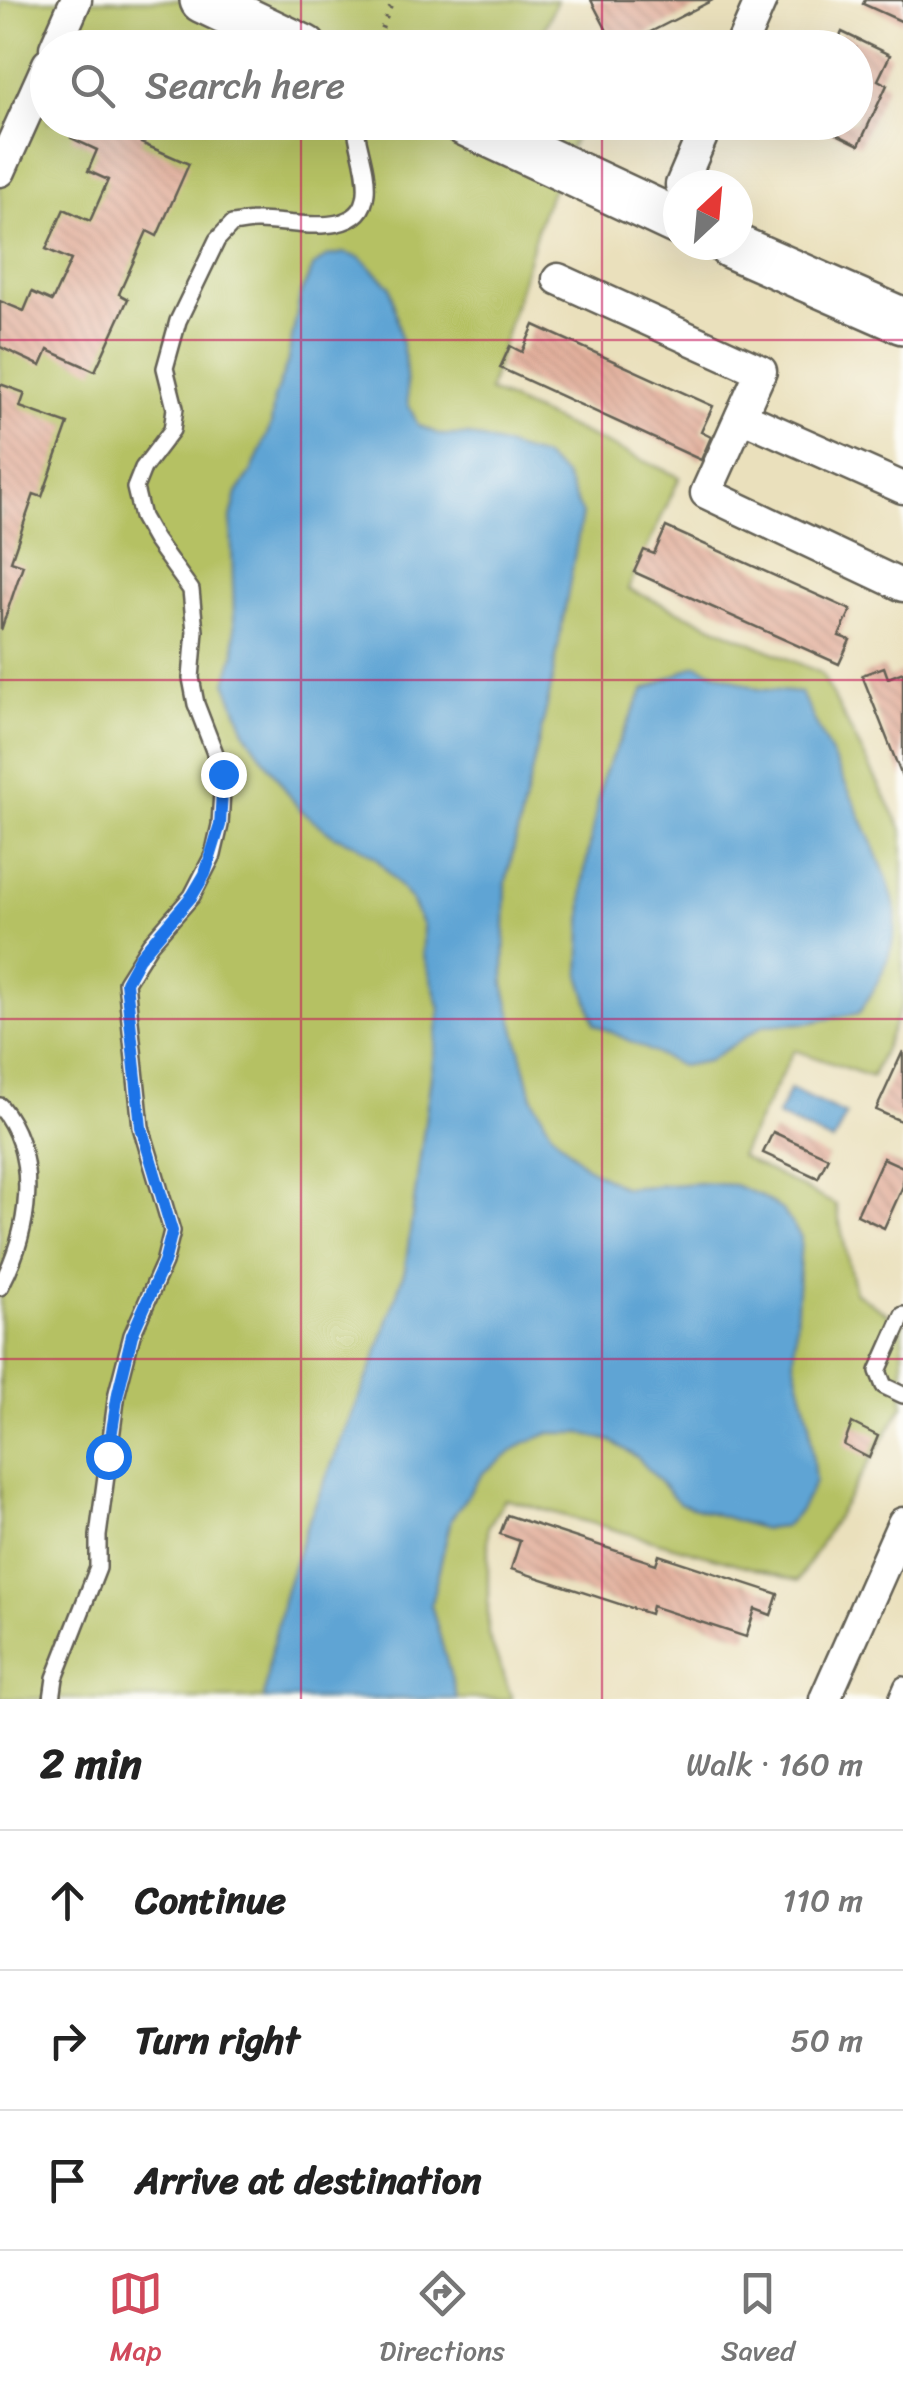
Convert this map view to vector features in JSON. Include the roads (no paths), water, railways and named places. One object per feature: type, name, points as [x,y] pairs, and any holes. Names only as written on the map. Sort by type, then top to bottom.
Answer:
[{"type":"street","points":[[63,30],[76,0]]},
{"type":"street","points":[[203,0],[266,30]]},
{"type":"street","points":[[748,30],[761,0]]},
{"type":"street","points":[[0,171],[30,104]]},
{"type":"street","points":[[511,140],[663,199]]},
{"type":"street","points":[[689,170],[701,140]]},
{"type":"street","points":[[753,255],[903,321]]},
{"type":"street","points":[[558,280],[762,371],[706,493],[903,586]]},
{"type":"street","points":[[741,416],[903,488]]},
{"type":"street","points":[[825,1699],[903,1523]]},
{"type":"lane","points":[[52,1699],[55,1678],[98,1568],[108,1456],[125,1364],[144,1304],[164,1263],[172,1231],[141,1127],[126,982],[150,944],[192,896],[213,854],[220,825],[223,774],[196,704],[191,678],[195,631],[191,590],[142,517],[135,488],[143,468],[172,430],[176,408],[165,368],[168,350],[217,240],[232,224],[256,221],[311,226],[348,222],[360,212],[366,196],[359,140]]},
{"type":"lane","points":[[0,1106],[20,1136],[26,1194],[14,1262],[0,1287]]},
{"type":"lane","points":[[903,1315],[878,1370],[884,1386],[903,1395]]},
{"type":"lane","points":[[897,1699],[903,1685]]},
{"type":"water","points":[[344,253],[361,258],[390,286],[405,360],[408,404],[418,425],[440,435],[469,435],[543,457],[565,476],[582,514],[549,697],[506,882],[504,984],[532,1096],[551,1131],[585,1166],[624,1188],[734,1185],[782,1210],[801,1237],[794,1361],[809,1419],[815,1482],[800,1510],[784,1527],[763,1529],[679,1503],[638,1458],[611,1441],[581,1433],[550,1433],[524,1443],[483,1473],[451,1519],[431,1604],[457,1699],[264,1699],[285,1592],[306,1527],[375,1359],[405,1269],[440,1009],[423,953],[423,926],[411,900],[376,858],[356,844],[334,836],[299,809],[246,733],[226,682],[235,652],[231,518],[237,493],[251,473],[271,425],[274,398],[287,364],[301,292],[314,266],[327,256]]},
{"type":"water","points":[[696,665],[758,689],[801,693],[873,843],[894,901],[896,920],[884,969],[859,1013],[807,1023],[764,1025],[708,1061],[681,1066],[595,1024],[580,975],[584,875],[603,775],[644,690]]},
{"type":"water","points":[[790,1089],[846,1115],[833,1142],[777,1116]]}]
